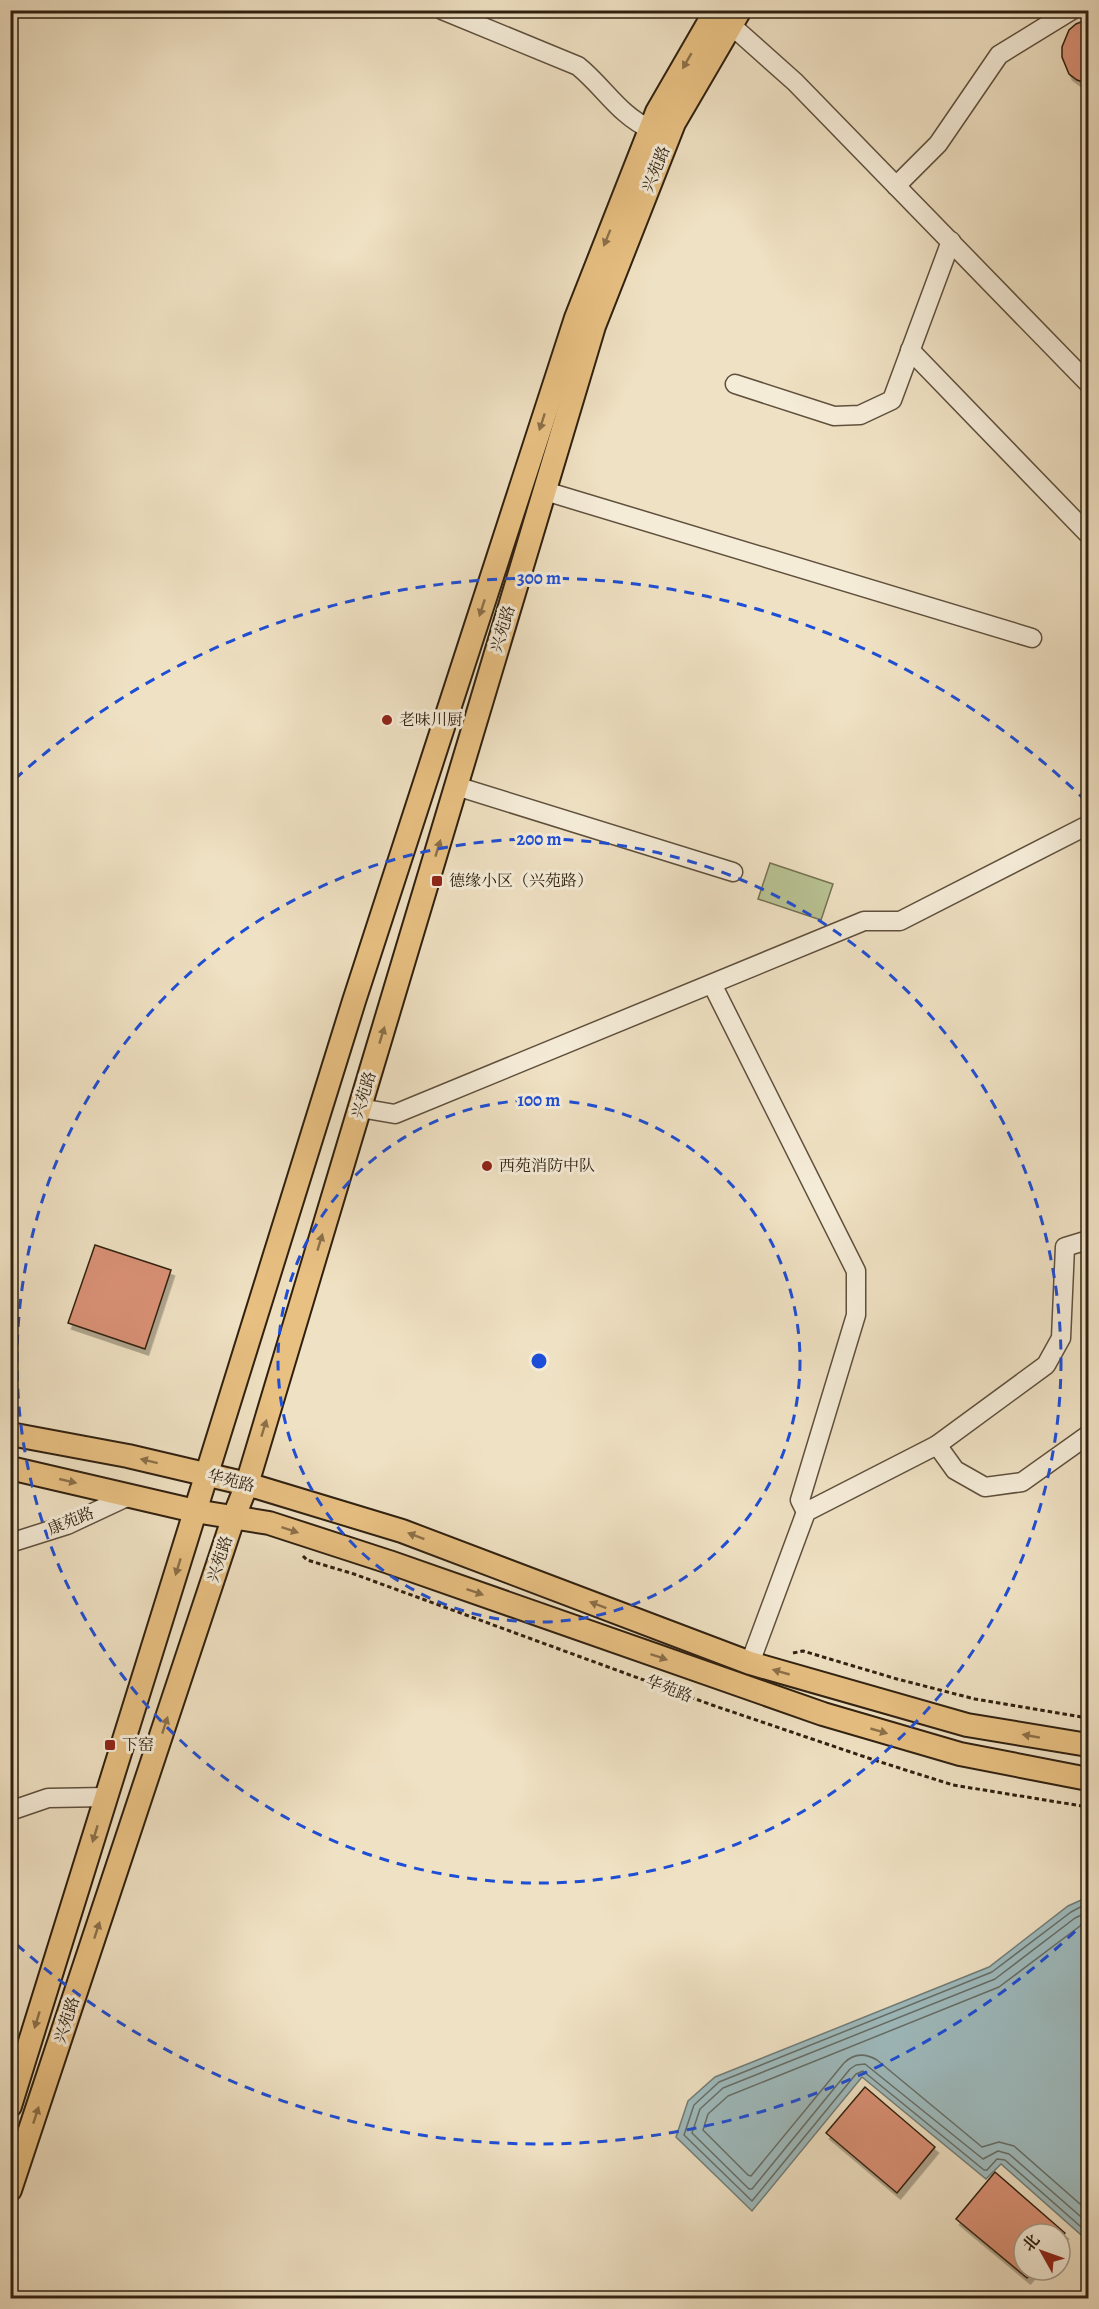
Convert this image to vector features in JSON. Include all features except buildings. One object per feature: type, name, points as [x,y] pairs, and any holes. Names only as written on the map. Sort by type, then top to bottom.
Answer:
[{"type":"main road","name":"兴苑路","points":[[10,2106],[354,1001],[576,318],[657,112],[729,15]]},
{"type":"main road","name":"兴苑路","points":[[10,2190],[233,1519],[247,1484],[594,327],[674,123],[729,15]]},
{"type":"main road","name":"华苑路","points":[[10,1434],[128,1456],[247,1484],[402,1531],[750,1663],[967,1725],[1089,1745]]},
{"type":"main road","name":"华苑路","points":[[10,1468],[195,1511],[269,1524],[389,1562],[823,1714],[960,1754],[1078,1777],[1089,1787]]},
{"type":"street","points":[[442,10],[578,66],[621,111],[650,129]]},
{"type":"street","points":[[896,186],[938,144],[999,55],[1072,10]]},
{"type":"street","points":[[729,15],[1089,383]]},
{"type":"street","points":[[735,384],[834,416],[860,415],[892,400],[951,242]]},
{"type":"street","points":[[910,350],[1089,534]]},
{"type":"street","points":[[545,491],[1032,639]]},
{"type":"street","points":[[456,786],[733,872]]},
{"type":"street","points":[[360,1108],[395,1114],[864,921],[900,921],[1089,825]]},
{"type":"street","points":[[712,984],[856,1271],[856,1315],[800,1500],[807,1512]]},
{"type":"street","points":[[750,1663],[807,1512],[937,1445],[1046,1365],[1061,1338],[1065,1247],[1089,1240]]},
{"type":"street","points":[[937,1445],[955,1470],[985,1487],[1022,1482],[1089,1435]]},
{"type":"street","name":"康苑路","points":[[10,1544],[67,1525],[131,1496]]},
{"type":"street","points":[[10,1810],[48,1798],[107,1797]]},
{"type":"path","name":"华苑路","points":[[300,1553],[307,1560],[365,1578],[712,1705],[873,1760],[953,1785],[1089,1807]]},
{"type":"path","points":[[793,1653],[803,1651],[897,1680],[975,1699],[1089,1718]]},
{"type":"green space","points":[[770,863],[833,884],[821,920],[758,899]]},
{"type":"water","points":[[1088,1897],[1088,2241],[1072,2227],[1072,2222],[1067,2222],[1001,2164],[986,2179],[862,2077],[752,2211],[676,2137],[688,2101],[715,2077],[989,1967],[1068,1906]]},
{"type":"place","name":"老味川厨","points":[[387,720]]},
{"type":"place","name":"德缘小区（兴苑路）","points":[[437,881]]},
{"type":"place","name":"西苑消防中队","points":[[487,1166]]},
{"type":"place","name":"下窑","points":[[110,1745]]}]
